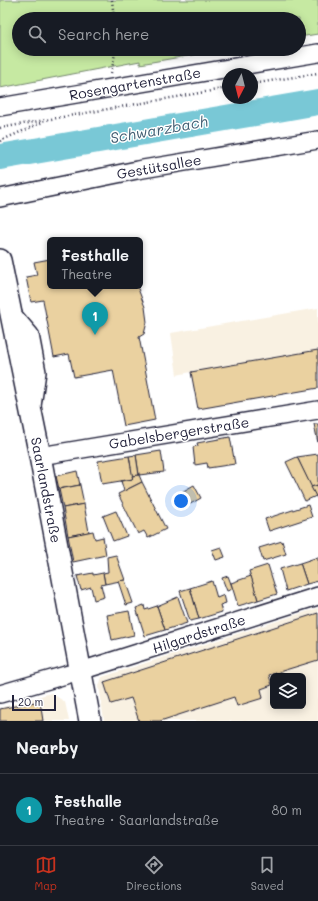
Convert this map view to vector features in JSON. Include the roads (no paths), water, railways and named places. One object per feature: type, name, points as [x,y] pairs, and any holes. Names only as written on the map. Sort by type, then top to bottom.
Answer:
[{"type":"main road","name":"Saarlandstraße","points":[[0,260],[40,456],[90,721]]},
{"type":"street","name":"Rosengartenstraße","points":[[306,55],[318,53]]},
{"type":"street","name":"Rosengartenstraße","points":[[0,107],[300,56]]},
{"type":"street","name":"Gestütsallee","points":[[0,198],[80,182],[318,140]]},
{"type":"street","name":"Gabelsbergerstraße","points":[[40,456],[318,410]]},
{"type":"street","name":"Hilgardstraße","points":[[0,694],[80,671],[318,596]]},
{"type":"waterway","name":"Schwarzbach","points":[[0,157],[318,102]]},
{"type":"place","name":"Festhalle","points":[[95,335]]}]
